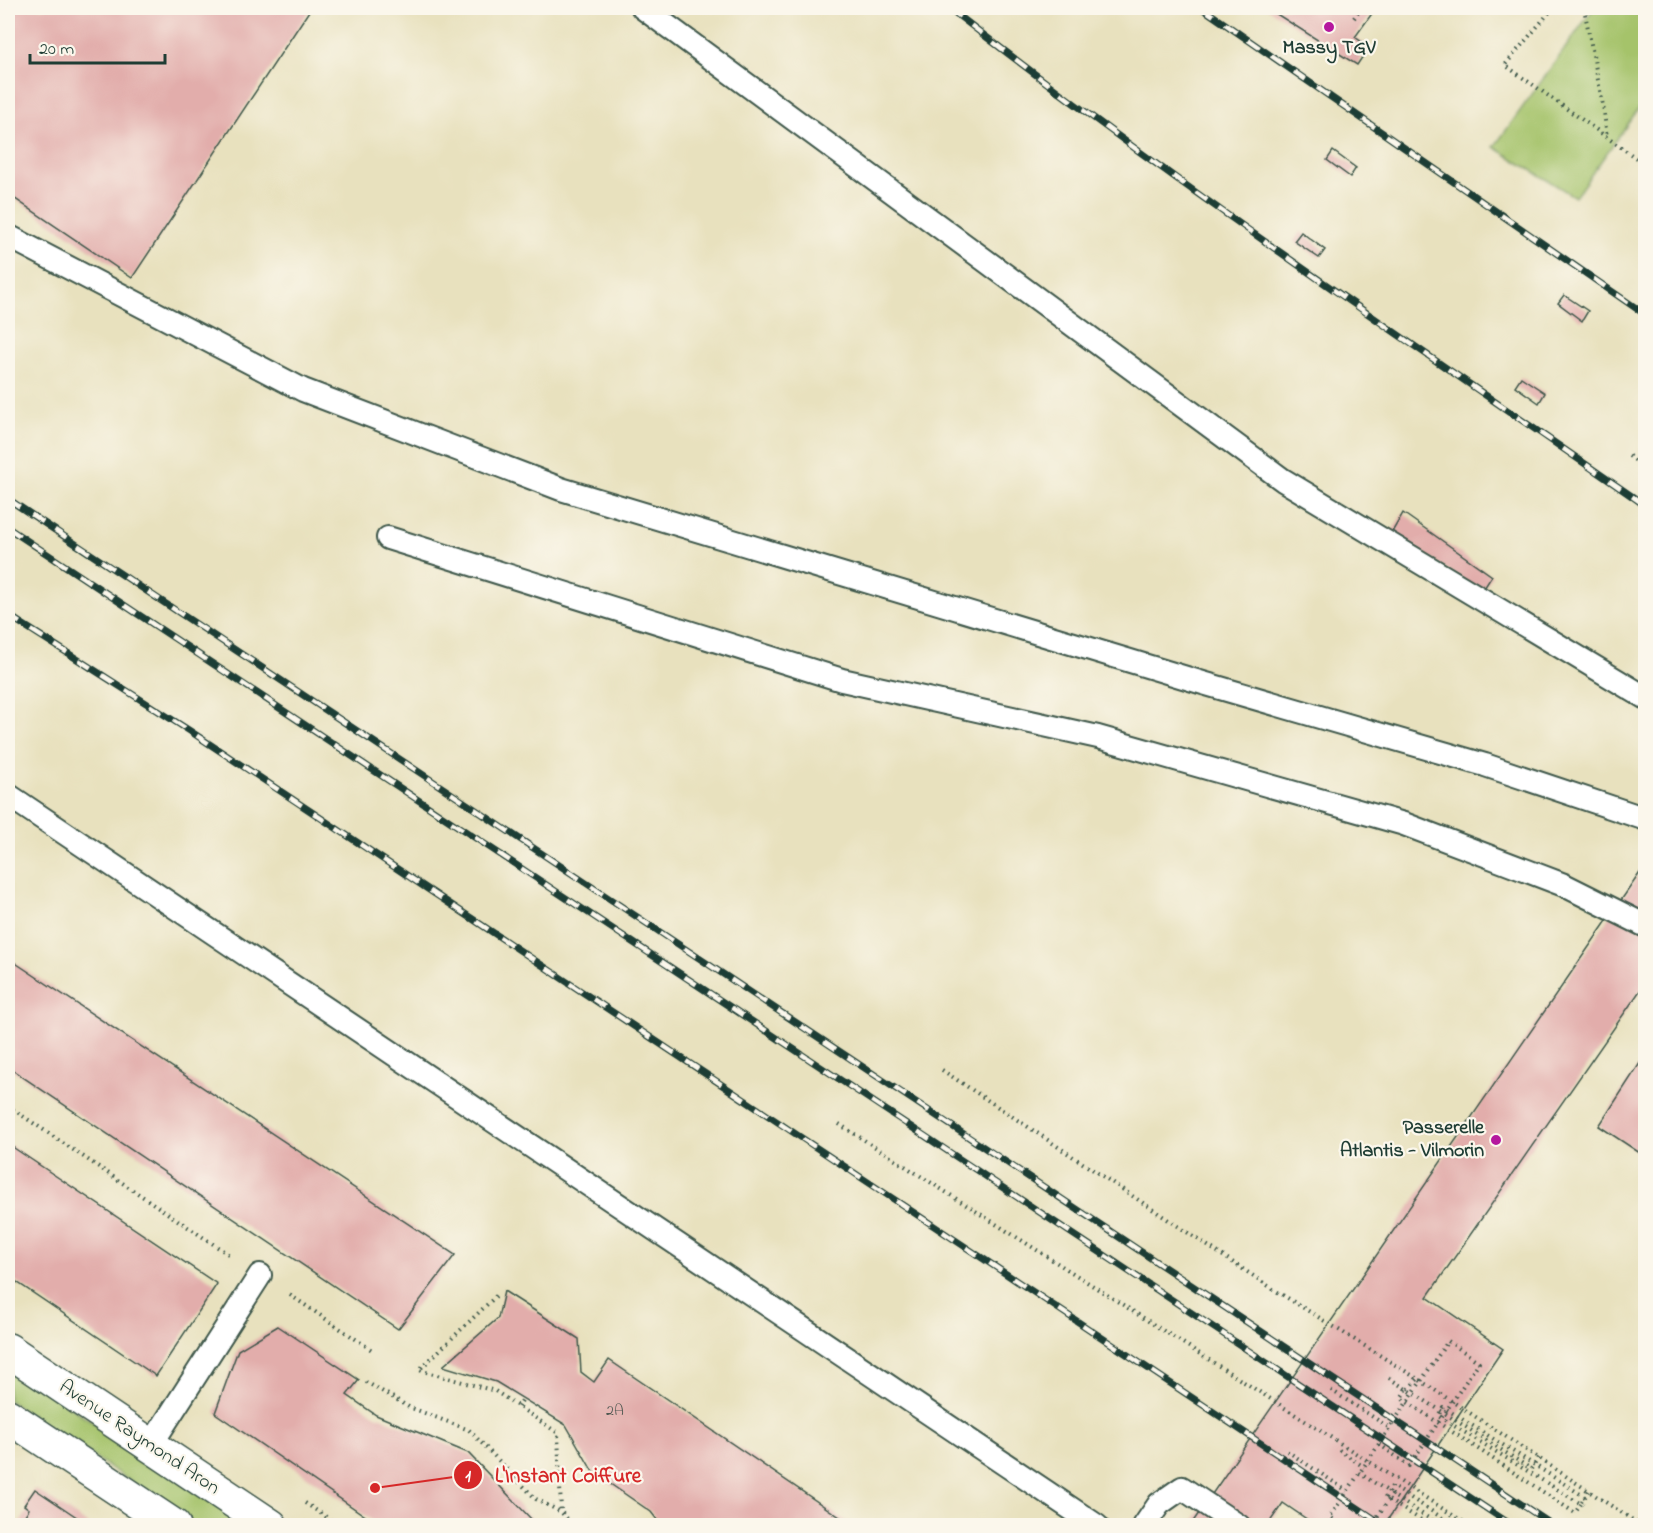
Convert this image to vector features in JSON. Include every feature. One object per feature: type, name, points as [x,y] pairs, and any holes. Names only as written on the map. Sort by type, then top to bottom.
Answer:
[{"type":"street","name":"Avenue Raymond Aron","points":[[8,1350],[271,1526]]},
{"type":"street","points":[[8,1416],[174,1526]]},
{"type":"lane","points":[[644,8],[1283,480],[1646,698]]},
{"type":"lane","points":[[8,236],[303,390],[561,489],[1203,683],[1485,765],[1646,819]]},
{"type":"lane","points":[[388,538],[842,680],[1098,737],[1404,824],[1564,885],[1646,927]]},
{"type":"lane","points":[[8,795],[1097,1526]]},
{"type":"lane","points":[[151,1445],[260,1275]]},
{"type":"lane","points":[[1144,1526],[1159,1504],[1182,1488],[1239,1526]]},
{"type":"path","points":[[1354,18],[1361,8]]},
{"type":"path","points":[[1553,8],[1505,65],[1646,165]]},
{"type":"path","points":[[1584,8],[1607,138]]},
{"type":"path","points":[[1629,456],[1646,468]]},
{"type":"path","points":[[942,1070],[1264,1283],[1418,1378],[1642,1526]]},
{"type":"path","points":[[8,1106],[372,1350]]},
{"type":"path","points":[[838,1124],[1470,1526]]},
{"type":"path","points":[[496,1296],[418,1370],[495,1391],[558,1434],[561,1512]]},
{"type":"path","points":[[1342,1526],[1330,1517],[1378,1444],[1448,1341],[1479,1362],[1442,1413],[1409,1466],[1378,1444]]},
{"type":"path","points":[[1389,1378],[1531,1469]]},
{"type":"path","points":[[1400,1385],[1410,1390],[1418,1378]]},
{"type":"path","points":[[366,1382],[409,1407],[469,1430],[536,1499],[561,1512],[574,1526]]},
{"type":"path","points":[[1442,1413],[1407,1389],[1401,1398],[1575,1513],[1589,1491]]},
{"type":"path","points":[[1331,1390],[1390,1428]]},
{"type":"path","points":[[518,1407],[524,1397]]},
{"type":"path","points":[[1581,1504],[1438,1416],[1442,1413],[1443,1407],[1585,1497]]},
{"type":"path","points":[[1339,1450],[1364,1467]]},
{"type":"path","points":[[1287,1452],[1347,1491]]},
{"type":"path","points":[[1348,1456],[1355,1460],[1359,1455]]},
{"type":"path","points":[[1525,1479],[1539,1458]]},
{"type":"path","points":[[1359,1473],[1389,1492]]},
{"type":"path","points":[[1431,1526],[1385,1498],[1392,1486],[1455,1526]]},
{"type":"path","points":[[1371,1526],[1392,1495],[1440,1526]]},
{"type":"green space","points":[[1594,8],[1629,8],[1645,19],[1645,100],[1575,197],[1494,147]]},
{"type":"green space","points":[[8,1366],[250,1525],[196,1525],[8,1400]]},
{"type":"building","points":[[8,8],[311,8],[132,278],[8,194]]},
{"type":"building","name":"Massy TGV","points":[[1267,8],[1376,8],[1355,37],[1369,47],[1357,65]]},
{"type":"building","points":[[1333,151],[1356,168],[1350,177],[1327,160]]},
{"type":"building","points":[[1301,232],[1325,250],[1319,258],[1294,241]]},
{"type":"building","points":[[1564,295],[1588,311],[1582,321],[1558,303]]},
{"type":"building","points":[[1521,377],[1545,393],[1539,403],[1515,386]]},
{"type":"building","points":[[1403,513],[1492,576],[1481,593],[1392,532]]},
{"type":"building","name":"Passerelle Atlantis - Vilmorin","points":[[1646,864],[1646,982],[1427,1297],[1503,1349],[1393,1512],[1383,1526],[1317,1526],[1283,1503],[1267,1526],[1190,1526]]},
{"type":"building","points":[[8,958],[455,1255],[398,1329],[8,1067]]},
{"type":"building","points":[[1646,1054],[1646,1157],[1599,1126]]},
{"type":"building","points":[[8,1144],[217,1284],[156,1376],[8,1276]]},
{"type":"building","points":[[504,1291],[579,1339],[581,1372],[594,1382],[609,1360],[853,1526],[662,1526],[651,1512],[593,1472],[566,1425],[496,1382],[443,1366],[498,1318]]},
{"type":"building","points":[[278,1326],[359,1380],[347,1395],[376,1415],[468,1453],[535,1523],[533,1526],[380,1526],[215,1413],[238,1350]]},
{"type":"building","points":[[35,1489],[90,1526],[18,1526],[29,1509],[24,1505]]},
{"type":"railway","points":[[949,8],[1206,200],[1646,506]]},
{"type":"railway","points":[[1202,8],[1646,315]]},
{"type":"railway","points":[[8,499],[1554,1526]]},
{"type":"railway","points":[[8,528],[1513,1526]]},
{"type":"railway","points":[[8,615],[190,731],[1385,1526]]},
{"type":"place","name":"Massy TGV","points":[[1329,27]]},
{"type":"place","name":"Passerelle Atlantis - Vilmorin","points":[[1496,1140]]},
{"type":"place","name":"L'Instant Coiffure","points":[[375,1488]]}]
